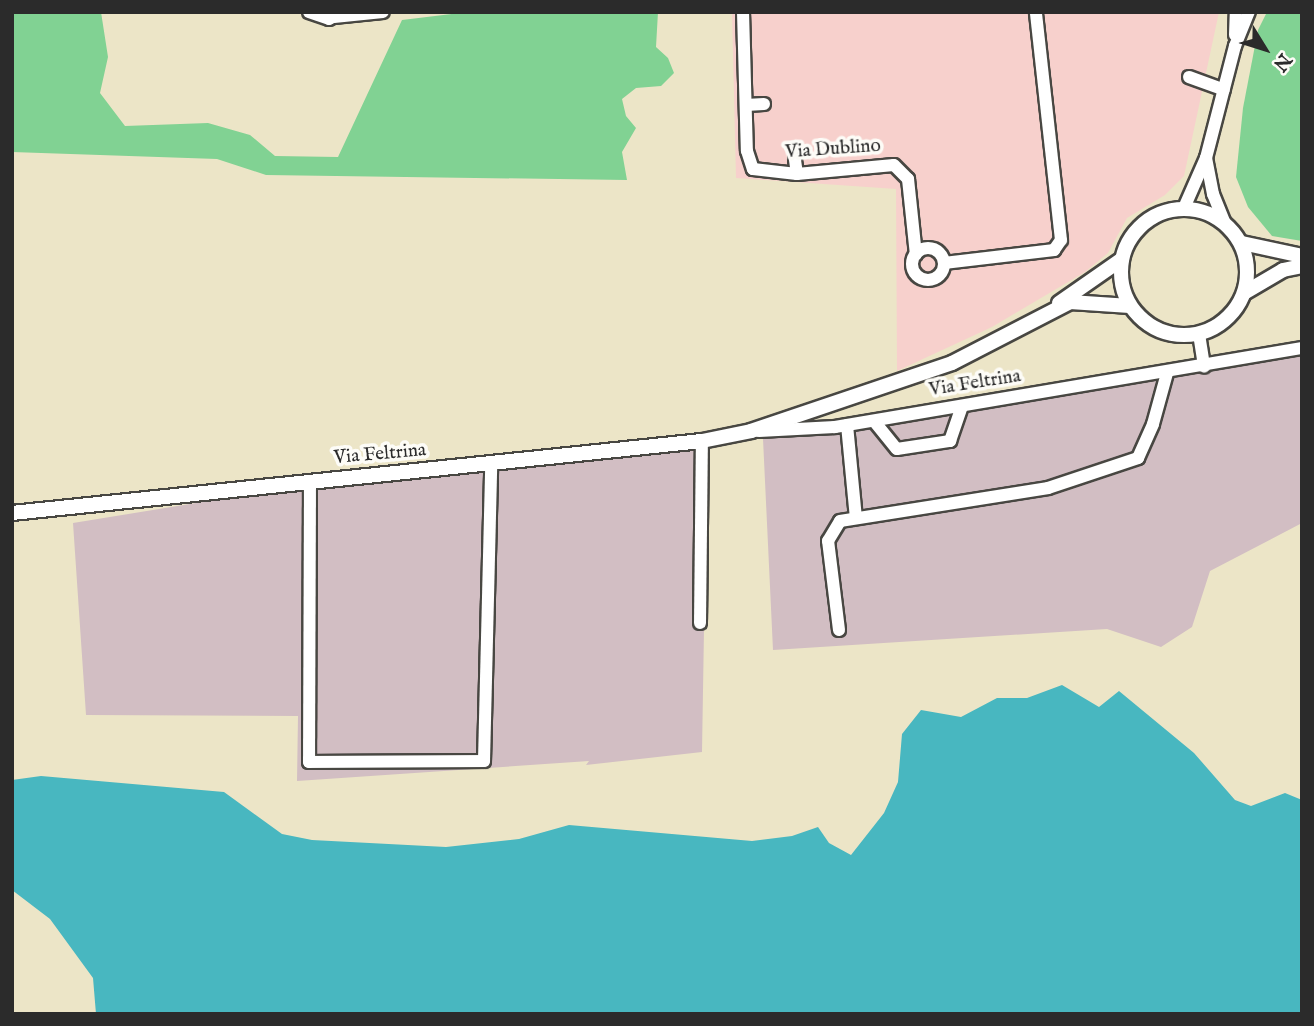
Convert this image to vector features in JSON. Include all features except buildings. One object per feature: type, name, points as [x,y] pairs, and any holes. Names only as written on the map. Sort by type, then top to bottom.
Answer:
[{"type":"main road","points":[[1122,259],[1122,283],[1130,306],[1160,331],[1199,334],[1227,319],[1244,293],[1248,268],[1242,243],[1226,223],[1206,212],[1184,208]]},
{"type":"main road","name":"Via Feltrina","points":[[12,513],[702,441],[751,431],[952,363],[1055,306],[1122,259],[1130,239],[1144,223],[1162,212],[1184,208]]},
{"type":"main road","points":[[1242,243],[1302,256]]},
{"type":"main road","points":[[1244,293],[1283,270],[1302,266]]},
{"type":"main road","name":"Via Feltrina","points":[[1055,306],[1093,300],[1130,306]]},
{"type":"street","points":[[309,12],[338,15],[383,12]]},
{"type":"street","name":"Via Dublino","points":[[743,12],[748,159],[753,169],[797,174],[887,164],[902,170],[908,179],[916,255]]},
{"type":"street","points":[[944,263],[1055,250],[1061,240],[1036,12]]},
{"type":"street","points":[[1235,46],[1236,12]]},
{"type":"street","points":[[1184,208],[1206,158],[1235,46],[1249,12]]},
{"type":"street","points":[[1189,77],[1224,90]]},
{"type":"street","points":[[746,105],[764,104]]},
{"type":"street","points":[[1206,158],[1213,194],[1226,223]]},
{"type":"street","points":[[795,160],[797,174]]},
{"type":"street","points":[[932,249],[944,263],[938,277],[924,279],[913,269],[916,255],[932,249]]},
{"type":"street","points":[[1199,334],[1204,367]]},
{"type":"street","name":"Via Feltrina","points":[[751,431],[874,421],[1204,367],[1302,348]]},
{"type":"street","points":[[839,630],[828,541],[840,521],[1048,488],[1138,458],[1153,424],[1167,373]]},
{"type":"street","points":[[874,421],[897,449],[950,441],[962,406]]},
{"type":"street","points":[[847,425],[856,518]]},
{"type":"street","points":[[700,623],[702,441]]},
{"type":"street","points":[[310,481],[313,552],[309,762],[484,761],[486,604],[492,534],[491,464]]},
{"type":"shaded area","points":[[732,12],[1219,12],[1184,176],[1165,195],[1127,218],[1108,253],[1085,272],[992,327],[897,371],[896,189],[736,178]]},
{"type":"shaded area","points":[[1302,352],[1302,523],[1210,571],[1192,627],[1161,647],[1107,629],[773,650],[763,439],[889,426]]},
{"type":"shaded area","points":[[707,446],[702,752],[586,765],[589,761],[297,781],[298,716],[86,715],[73,523],[202,502]]},
{"type":"green space","points":[[12,12],[101,12],[108,57],[100,93],[125,126],[208,123],[250,135],[275,156],[338,157],[402,20],[468,12],[658,12],[656,47],[668,58],[674,73],[661,86],[636,88],[622,99],[626,116],[636,128],[622,152],[627,180],[266,175],[217,159],[12,152]]},
{"type":"green space","points":[[1267,12],[1302,12],[1302,241],[1272,236],[1248,207],[1236,177],[1243,108],[1258,30]]},
{"type":"water","points":[[1062,685],[1099,707],[1119,691],[1194,753],[1235,800],[1251,806],[1285,793],[1302,800],[1302,1014],[96,1014],[93,978],[50,919],[12,890],[12,780],[41,776],[224,792],[282,834],[312,840],[446,847],[519,839],[569,825],[752,841],[792,836],[818,827],[829,843],[851,855],[884,813],[898,782],[902,734],[921,710],[961,717],[997,698],[1027,698]]}]
